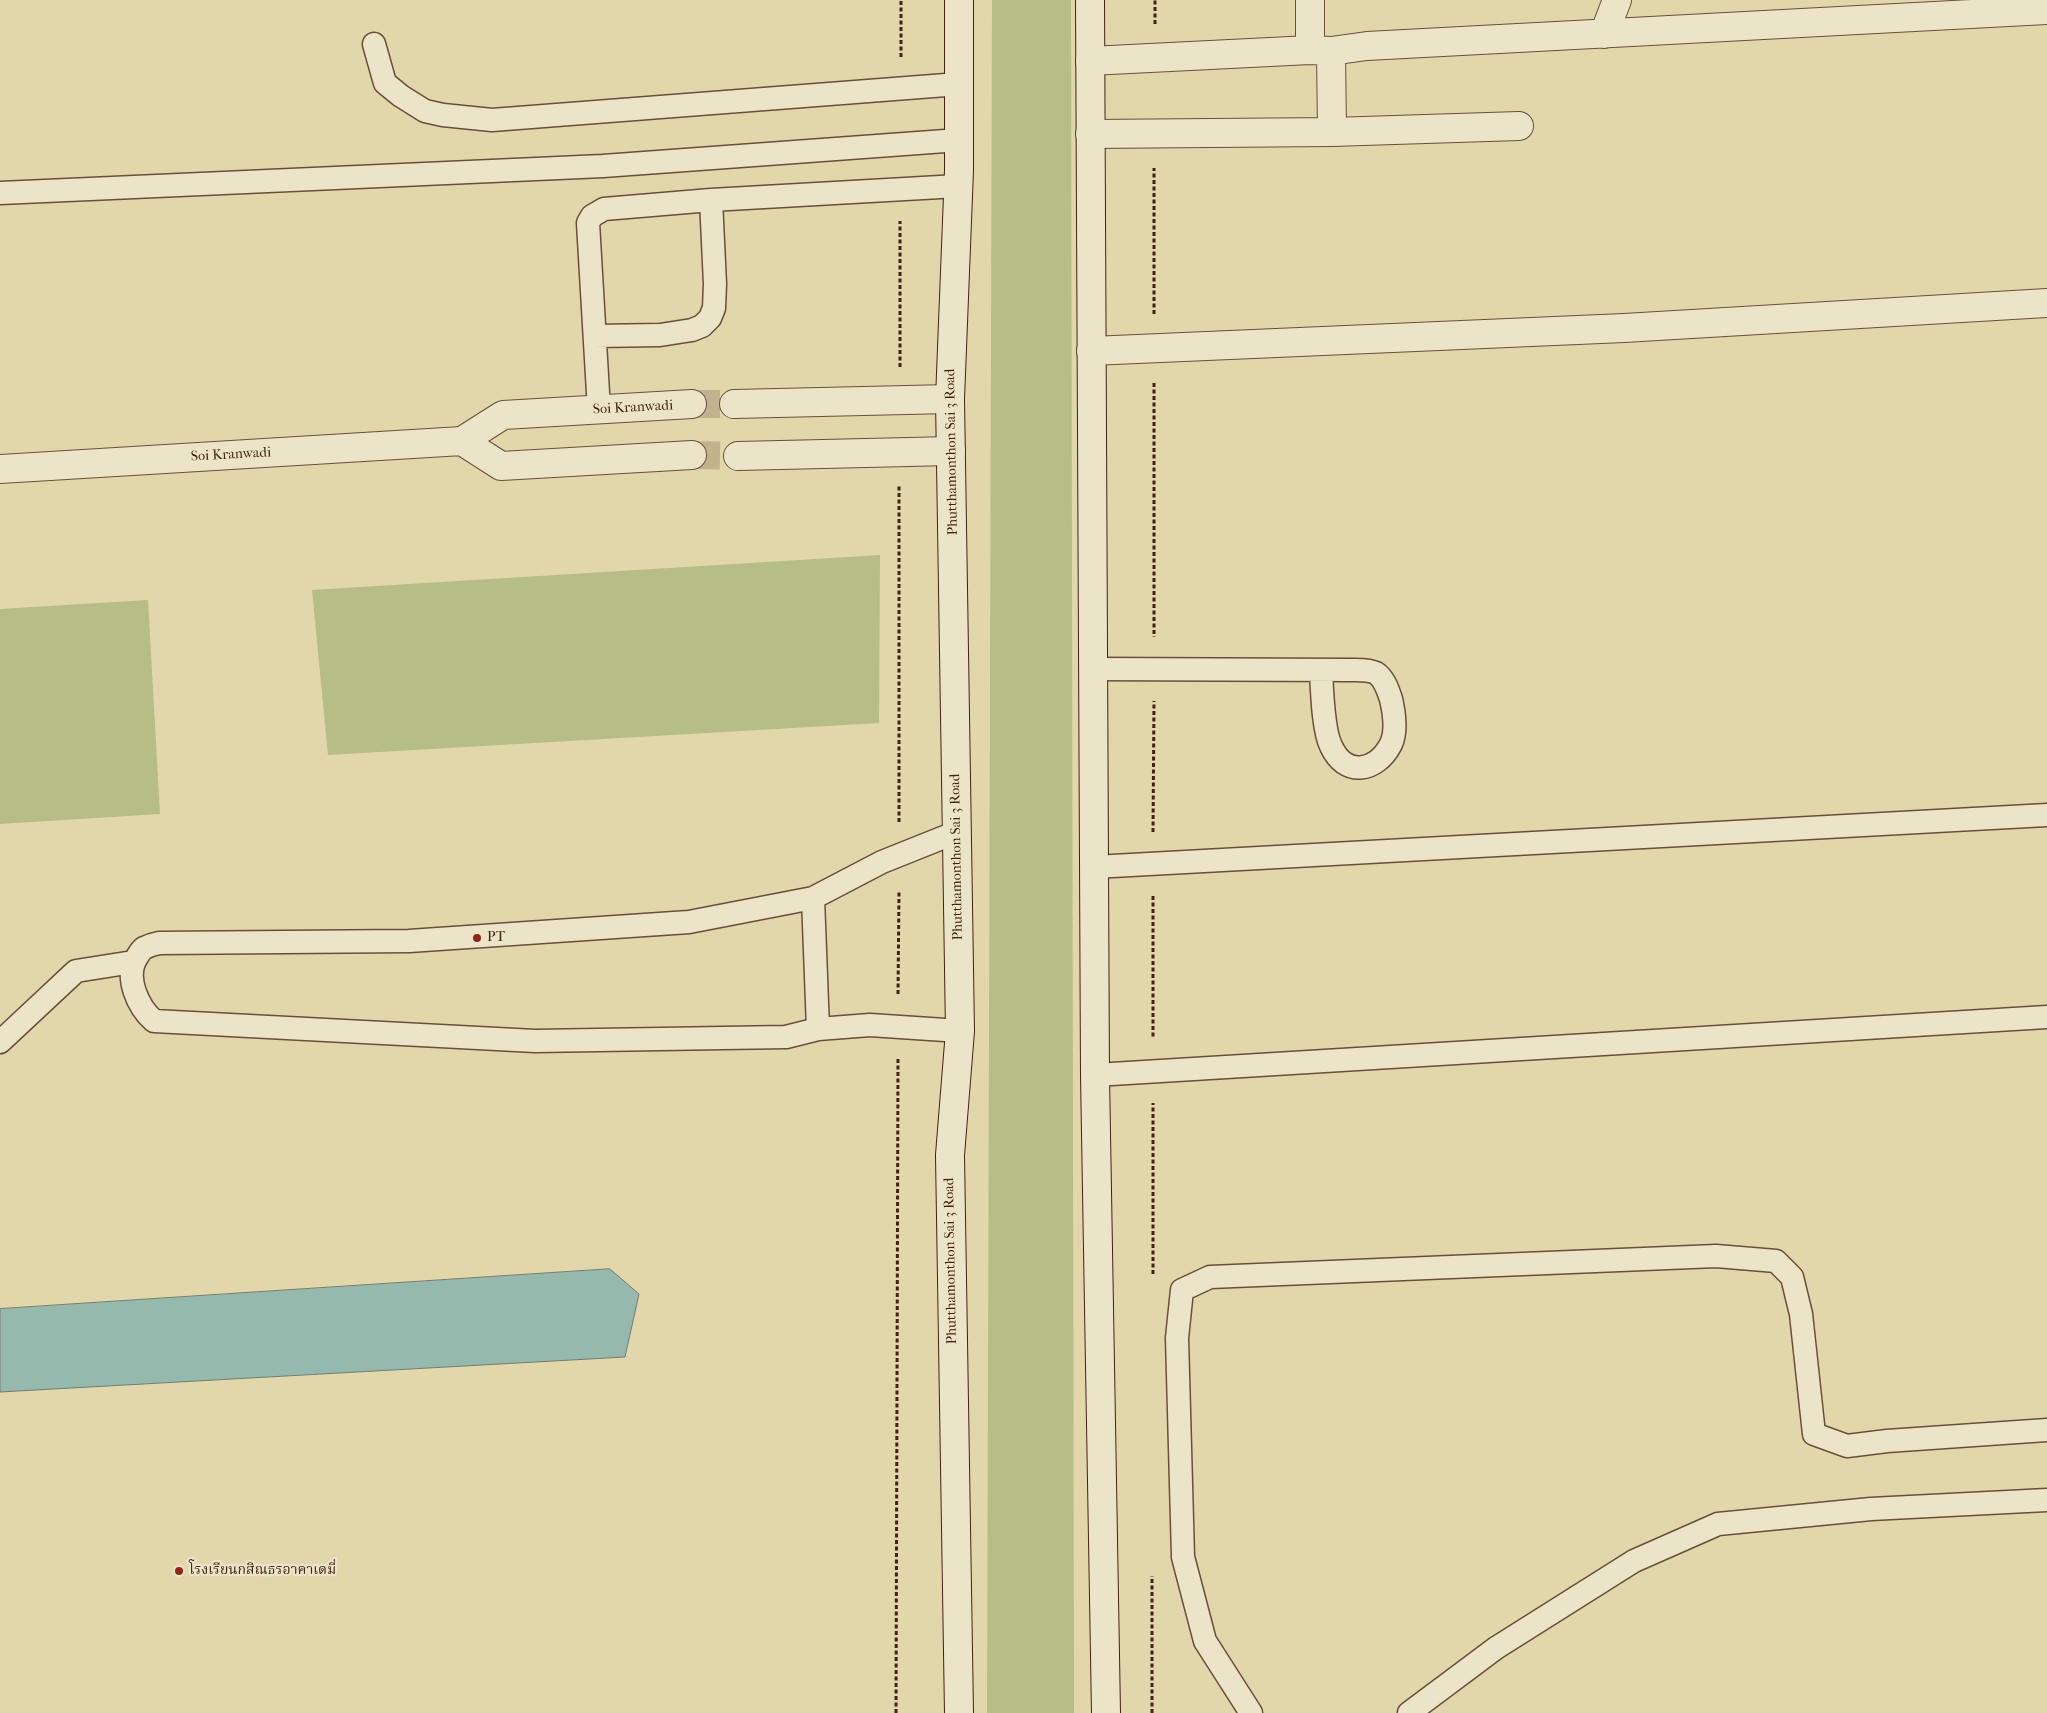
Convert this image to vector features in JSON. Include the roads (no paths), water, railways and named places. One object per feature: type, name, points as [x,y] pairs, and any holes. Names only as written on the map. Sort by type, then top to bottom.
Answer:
[{"type":"street","name":"Phutthamonthon Sai 3 Road","points":[[959,0],[958,186],[950,399],[960,1031],[950,1155],[959,1713]]},
{"type":"street","points":[[1090,0],[1095,1075],[1106,1713]]},
{"type":"street","points":[[1310,0],[1320,50],[1332,132]]},
{"type":"street","points":[[1604,34],[1617,0]]},
{"type":"street","points":[[1090,61],[2047,10]]},
{"type":"street","points":[[1090,134],[1332,132],[1519,126]]},
{"type":"street","points":[[1091,351],[1614,328],[2047,303]]},
{"type":"street","points":[[734,404],[950,399]]},
{"type":"street","name":"Soi Kranwadi","points":[[0,469],[462,441],[503,415],[692,404]]},
{"type":"street","points":[[462,441],[501,466],[692,455]]},
{"type":"street","points":[[738,456],[952,451]]},
{"type":"lane","points":[[374,44],[385,83],[401,96],[425,111],[443,115],[492,120],[958,84]]},
{"type":"lane","points":[[0,193],[602,166],[958,140]]},
{"type":"lane","points":[[599,410],[588,223],[592,216],[604,209],[710,200],[958,186]]},
{"type":"lane","points":[[595,336],[660,335],[692,330],[702,326],[710,318],[714,308],[715,284],[710,200]]},
{"type":"lane","points":[[1093,669],[1367,671],[1376,673],[1385,684],[1394,711],[1392,742],[1376,761],[1356,769],[1348,767],[1340,761],[1330,745],[1324,711],[1321,671]]},
{"type":"lane","points":[[1094,867],[2047,815]]},
{"type":"lane","points":[[957,832],[882,862],[813,898],[689,922],[408,941],[159,943],[142,949],[134,962],[131,973],[138,1001],[144,1012],[154,1021],[535,1041],[786,1037],[818,1029],[870,1025],[960,1031]]},
{"type":"lane","points":[[813,898],[818,1029]]},
{"type":"lane","points":[[0,1042],[76,971],[134,962]]},
{"type":"lane","points":[[1095,1075],[2047,1017]]},
{"type":"lane","points":[[1251,1713],[1205,1641],[1183,1557],[1177,1338],[1182,1290],[1210,1277],[1716,1256],[1776,1261],[1792,1277],[1801,1314],[1814,1434],[1847,1446],[1887,1441],[2047,1430]]},
{"type":"lane","points":[[1409,1713],[1496,1648],[1634,1561],[1718,1524],[1871,1509],[2047,1500]]},
{"type":"water","points":[[610,1269],[639,1294],[625,1357],[0,1392],[0,1309]]},
{"type":"tunnel","points":[[692,404],[734,404]]},
{"type":"tunnel","points":[[692,455],[738,456]]},
{"type":"place","name":"PT","points":[[477,938]]},
{"type":"place","name":"โรงเรียนกสิณธรอาคาเดมี่","points":[[179,1571]]}]
